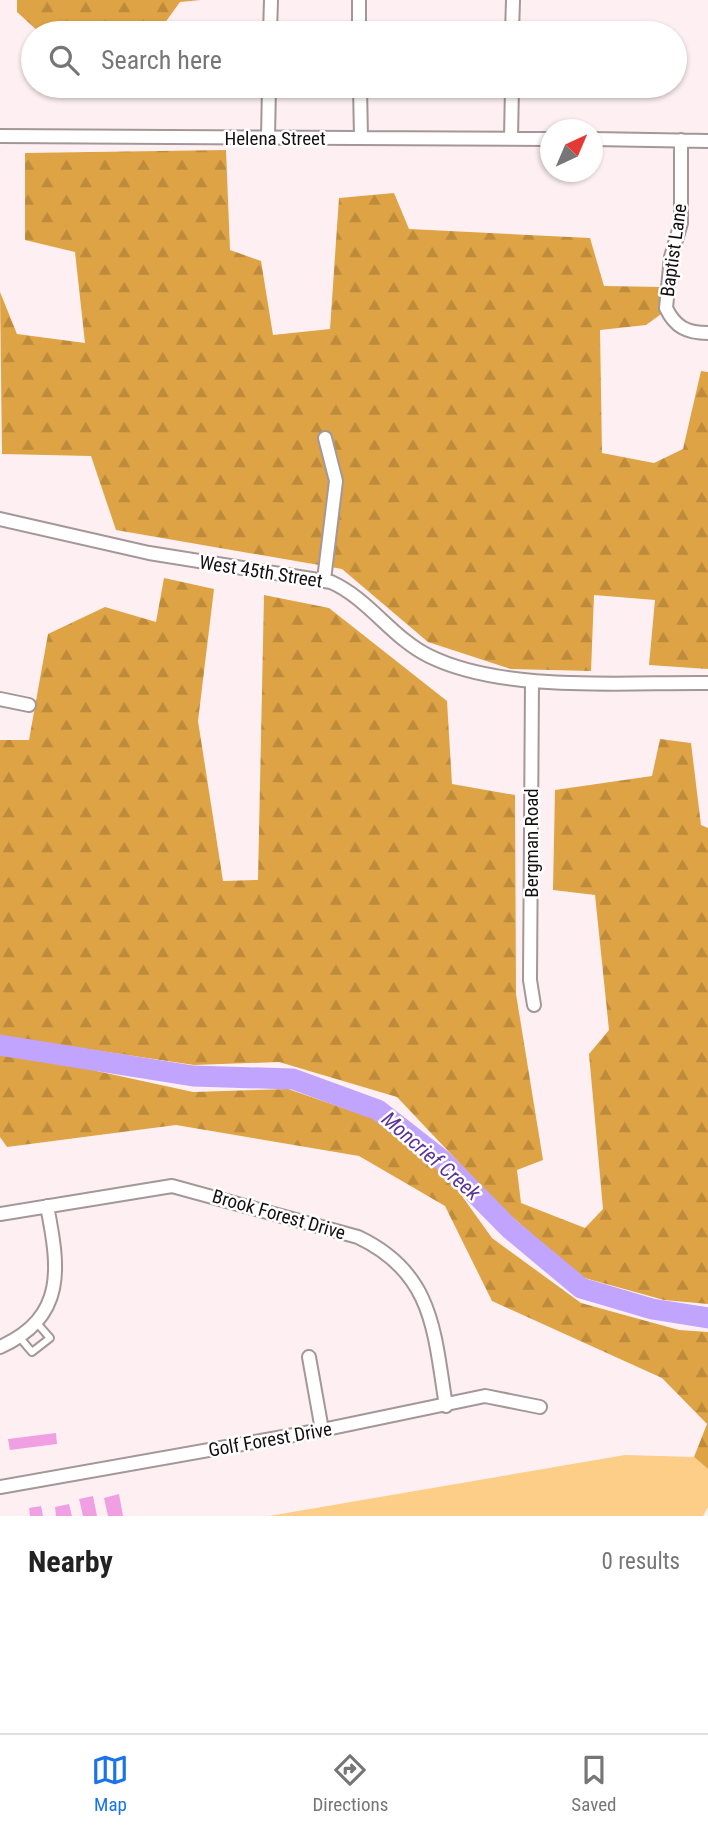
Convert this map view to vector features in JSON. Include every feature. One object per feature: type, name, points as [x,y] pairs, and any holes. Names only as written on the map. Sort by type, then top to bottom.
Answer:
[{"type":"street","points":[[270,21],[271,0]]},
{"type":"street","points":[[359,0],[359,21]]},
{"type":"street","points":[[512,21],[513,0]]},
{"type":"street","points":[[268,138],[269,98]]},
{"type":"street","points":[[360,98],[360,138]]},
{"type":"street","points":[[511,138],[512,98]]},
{"type":"street","name":"Helena Street","points":[[0,136],[540,139]]},
{"type":"street","points":[[603,139],[708,141]]},
{"type":"street","name":"Baptist Lane","points":[[681,140],[681,223],[671,257],[665,293],[670,318],[692,333],[708,333]]},
{"type":"street","points":[[324,580],[336,481],[326,438]]},
{"type":"street","name":"West 45th Street","points":[[0,519],[149,553],[324,580],[343,587],[426,655],[470,671],[531,681],[708,683]]},
{"type":"street","name":"Bergman Road","points":[[531,681],[530,980],[534,1005]]},
{"type":"street","points":[[0,699],[29,705]]},
{"type":"street","name":"Brook Forest Drive","points":[[0,1214],[159,1187],[187,1188],[358,1237],[374,1245],[402,1266],[425,1300],[432,1322],[446,1406]]},
{"type":"street","points":[[0,1347],[20,1338],[36,1322],[46,1307],[56,1282],[56,1252],[47,1206]]},
{"type":"street","points":[[309,1357],[321,1430]]},
{"type":"street","name":"Golf Forest Drive","points":[[0,1487],[321,1430],[485,1396],[540,1407]]},
{"type":"lane","points":[[20,1338],[33,1352],[50,1338],[36,1322]]},
{"type":"shaded area","points":[[625,1455],[694,1457],[708,1469],[708,1507],[703,1516],[269,1516]]},
{"type":"green space","points":[[17,0],[201,0],[180,2],[166,21],[27,21],[17,12]]},
{"type":"green space","points":[[226,150],[230,250],[261,261],[273,335],[330,329],[339,198],[394,193],[409,229],[590,238],[604,286],[663,287],[664,312],[646,325],[600,330],[602,453],[654,463],[683,449],[701,371],[708,372],[708,669],[649,665],[655,600],[594,595],[591,671],[511,669],[428,642],[342,569],[116,530],[91,456],[2,454],[0,292],[17,334],[85,343],[75,252],[25,240],[25,153]]},
{"type":"green space","points":[[164,578],[214,589],[198,721],[223,881],[258,880],[264,595],[329,608],[447,701],[452,784],[515,795],[516,994],[543,1160],[517,1170],[521,1203],[585,1228],[603,1209],[589,1054],[609,1030],[595,895],[553,890],[555,790],[652,776],[660,739],[691,743],[701,825],[708,828],[708,1304],[664,1300],[581,1277],[502,1208],[397,1097],[279,1062],[194,1065],[0,1036],[0,740],[29,740],[48,634],[105,607],[156,622]]},
{"type":"green space","points":[[0,1050],[193,1092],[288,1089],[375,1119],[449,1178],[492,1238],[581,1303],[679,1330],[708,1332],[708,1469],[694,1457],[707,1424],[662,1378],[492,1301],[445,1206],[359,1156],[176,1125],[7,1147],[0,1137]]},
{"type":"building","points":[[56,1433],[57,1444],[10,1450],[8,1439]]},
{"type":"building","points":[[119,1494],[123,1516],[108,1516],[104,1498]]},
{"type":"building","points":[[93,1496],[97,1516],[83,1516],[79,1499]]},
{"type":"building","points":[[69,1504],[72,1516],[56,1516],[55,1507]]},
{"type":"building","points":[[41,1506],[43,1516],[30,1516],[29,1508]]},
{"type":"waterway","name":"Moncrief Creek","points":[[0,1045],[193,1076],[293,1079],[378,1110],[442,1160],[509,1228],[581,1288],[652,1309],[708,1318]]}]
